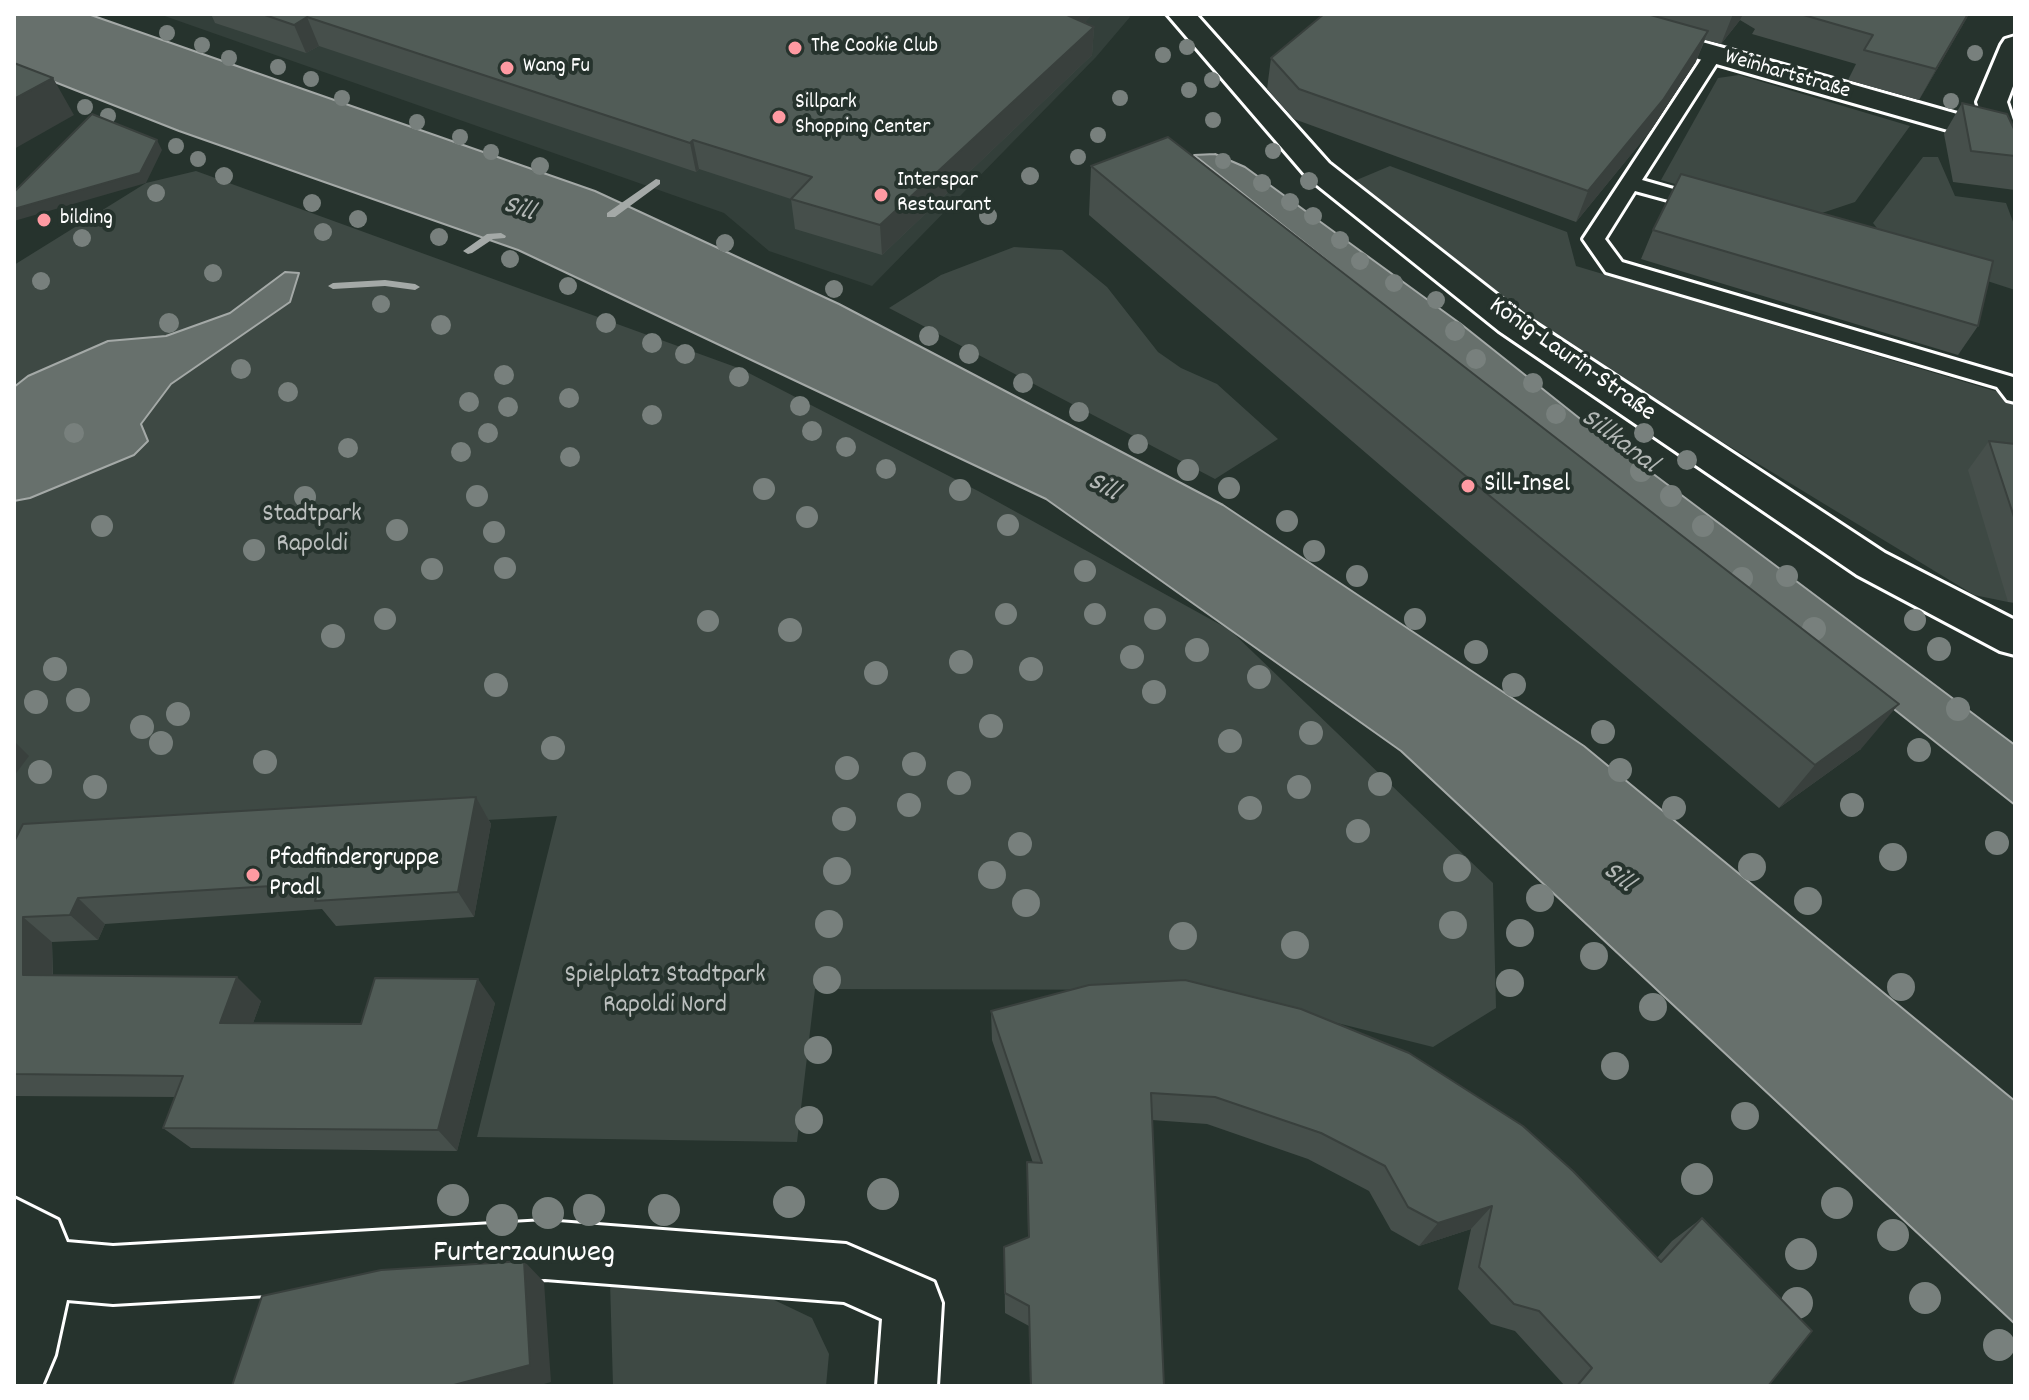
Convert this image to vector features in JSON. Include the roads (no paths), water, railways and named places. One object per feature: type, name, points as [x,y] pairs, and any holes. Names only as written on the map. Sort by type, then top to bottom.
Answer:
[{"type":"street","name":"Weinhartstraße","points":[[1572,14],[2003,136]]},
{"type":"street","name":"König-Laurin-Straße","points":[[1180,16],[1318,170],[1511,323],[1871,564],[2015,639]]},
{"type":"street","points":[[2015,45],[1992,102],[2015,166]]},
{"type":"street","points":[[14,1381],[25,1355],[30,1248]]},
{"type":"street","name":"Furterzaunweg","points":[[30,1248],[113,1275],[545,1250],[846,1273],[913,1303],[907,1386]]},
{"type":"lane","points":[[1713,55],[1594,239],[1614,267],[2005,382],[2015,394]]},
{"type":"lane","points":[[1629,183],[1732,212]]},
{"type":"water","name":"Sill","points":[[14,14],[88,14],[595,191],[839,304],[1223,505],[1584,746],[2015,1101],[2015,1324],[1401,751],[1046,499],[518,250],[179,131],[14,66]]},
{"type":"water","points":[[1215,154],[1245,167],[1461,324],[1588,425],[2015,745],[2015,805],[1194,155]]},
{"type":"water","points":[[285,272],[299,273],[290,302],[171,384],[141,424],[148,441],[134,455],[30,498],[14,501],[14,387],[28,376],[108,341],[166,336],[230,313]]},
{"type":"waterway","points":[[611,215],[656,182]]},
{"type":"waterway","name":"Sill","points":[[468,251],[491,236],[501,236]]},
{"type":"waterway","points":[[333,286],[385,283],[415,287]]},
{"type":"place","name":"The Cookie Club","points":[[795,48]]},
{"type":"place","name":"Wang Fu","points":[[507,68]]},
{"type":"place","name":"Sillpark Shopping Center","points":[[779,117]]},
{"type":"place","name":"Interspar Restaurant","points":[[881,195]]},
{"type":"place","name":"bilding","points":[[44,220]]},
{"type":"place","name":"Sill-Insel","points":[[1468,486]]},
{"type":"place","name":"Pfadfindergruppe Pradl","points":[[253,875]]},
{"type":"water label","name":"Sillkanal","points":[[1618,443]]},
{"type":"park label","name":"Stadtpark Rapoldi","points":[[312,531]]},
{"type":"park label","name":"Spielplatz Stadtpark Rapoldi Nord","points":[[665,992]]}]
